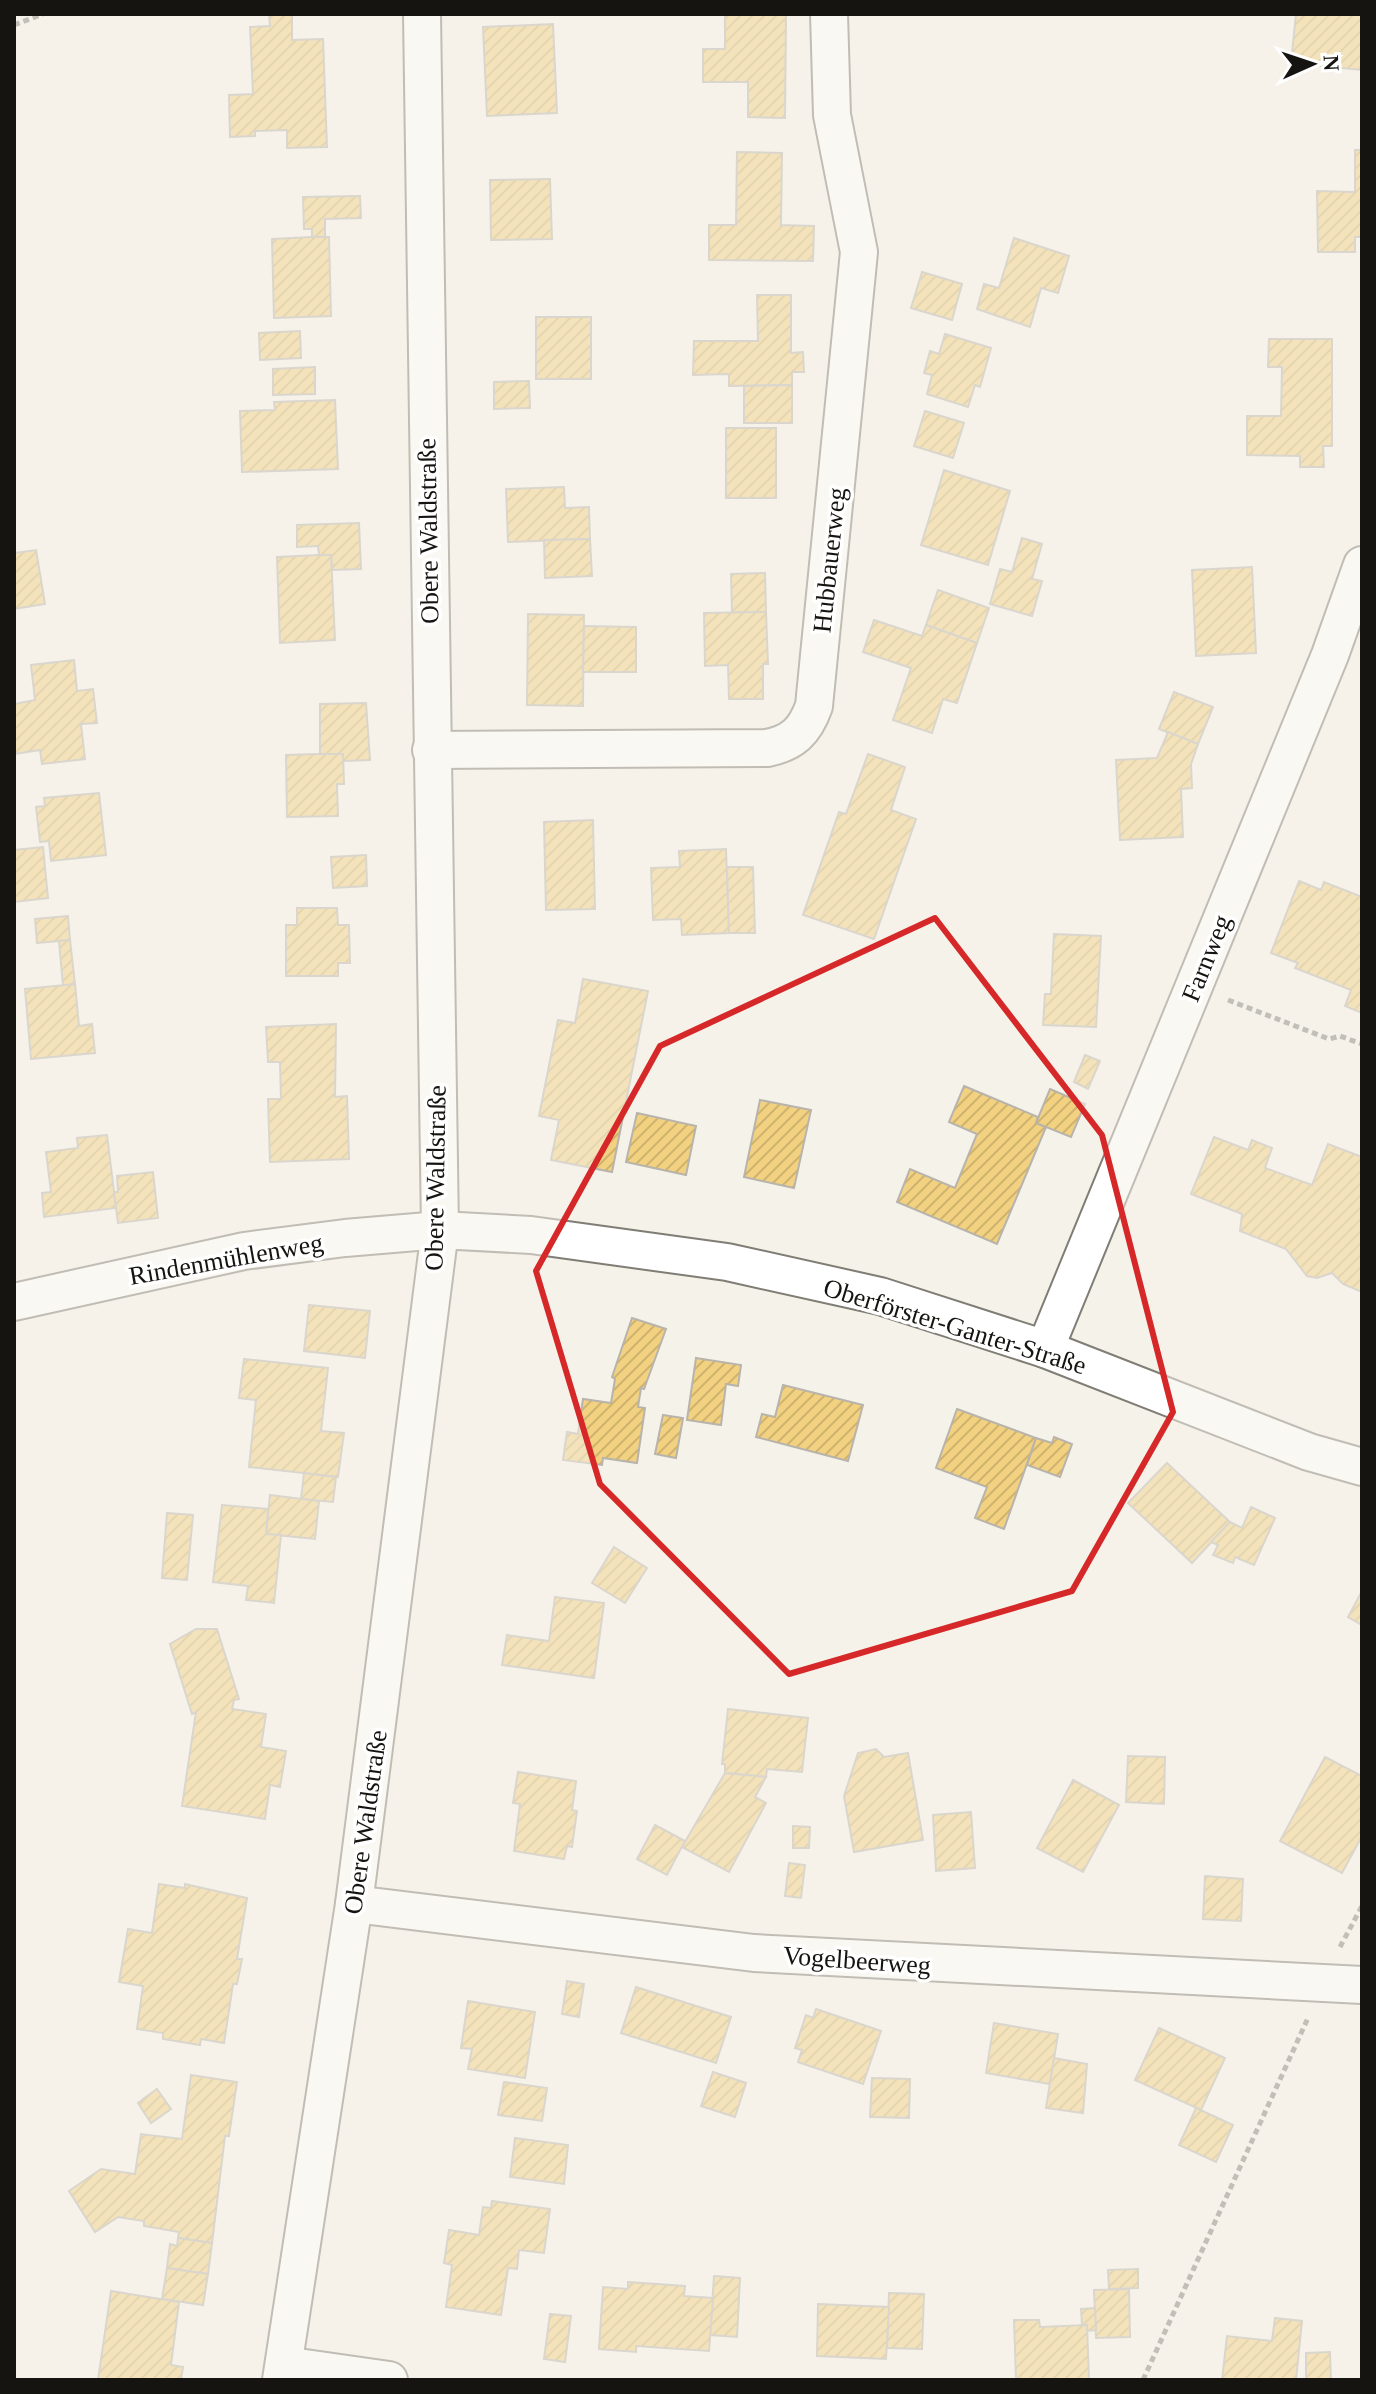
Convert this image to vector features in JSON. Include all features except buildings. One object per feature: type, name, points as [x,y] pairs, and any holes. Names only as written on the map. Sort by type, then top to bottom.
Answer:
[{"type":"street","name":"Obere Waldstraße","points":[[282,2372],[354,1904],[440,1230],[422,14]]},
{"type":"street","name":"Hubbauerweg","points":[[431,750],[767,748],[791,740],[808,722],[814,706],[859,252],[832,115],[829,14]]},
{"type":"street","name":"Farnweg","points":[[1045,1349],[1330,655],[1362,565]]},
{"type":"street","name":"Rindenmühlenweg","points":[[14,1302],[244,1251],[440,1230]]},
{"type":"street","name":"Oberförster-Ganter-Straße","points":[[440,1230],[531,1235],[727,1262],[880,1296],[1045,1349],[1309,1452],[1362,1467]]},
{"type":"street","name":"Vogelbeerweg","points":[[354,1904],[754,1953],[1362,1985]]},
{"type":"street","points":[[282,2372],[389,2380]]},
{"type":"path","points":[[14,25],[43,14]]},
{"type":"path","points":[[1194,987],[1329,1039],[1340,1036],[1362,1044]]},
{"type":"path","points":[[1143,2380],[1362,1906]]},
{"type":"highlighted area","points":[[935,918],[1102,1135],[1173,1412],[1072,1591],[789,1674],[600,1484],[536,1271],[660,1046]]}]
